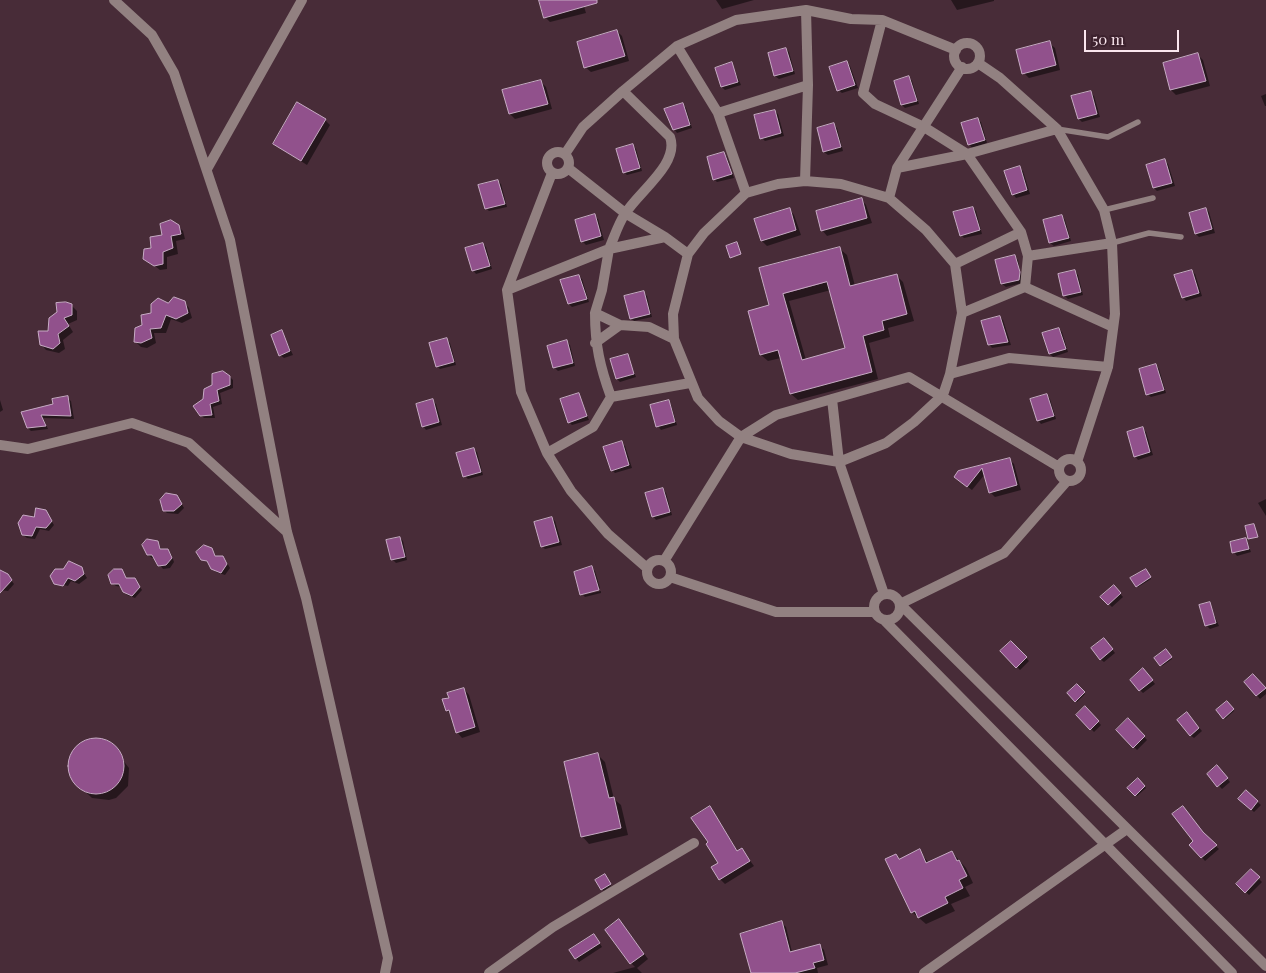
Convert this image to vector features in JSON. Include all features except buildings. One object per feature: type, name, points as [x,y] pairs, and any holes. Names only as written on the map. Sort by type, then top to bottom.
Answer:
[{"type":"street","points":[[114,0],[152,35],[174,73],[230,240],[287,532],[308,607],[388,958],[385,973]]},
{"type":"street","points":[[207,169],[302,0]]},
{"type":"street","points":[[805,181],[808,85],[806,10]]},
{"type":"street","points":[[565,154],[583,127],[622,90],[656,65],[677,46],[736,20],[806,10],[851,19],[882,20],[956,50]]},
{"type":"street","points":[[882,20],[863,93],[875,104],[924,126],[967,154],[1021,232],[1028,256],[1025,287]]},
{"type":"street","points":[[965,43],[973,44],[979,51],[978,63],[971,68],[962,67],[955,58],[956,50],[965,43]]},
{"type":"street","points":[[677,46],[718,113],[746,193]]},
{"type":"street","points":[[884,620],[896,616],[900,604],[1004,553],[1067,481],[1074,480],[1080,475],[1080,468],[1077,462],[1108,367],[1115,314],[1112,242],[1104,210],[1057,129],[1000,78],[978,63]]},
{"type":"street","points":[[890,198],[897,168],[962,67]]},
{"type":"street","points":[[718,113],[808,85]]},
{"type":"street","points":[[611,397],[601,370],[595,342],[595,313],[602,290],[609,249],[625,213],[659,174],[671,153],[672,144],[670,137],[622,90]]},
{"type":"street","points":[[897,168],[967,154],[1057,129]]},
{"type":"street","points":[[554,152],[565,154],[569,160],[568,168],[559,174],[552,173],[546,164],[548,156],[554,152]]},
{"type":"street","points":[[568,168],[625,213],[665,237],[688,254]]},
{"type":"street","points":[[552,173],[507,290],[521,392],[548,453],[571,492],[608,534],[648,568]]},
{"type":"street","points":[[805,181],[841,184],[890,198],[926,230],[955,264],[962,312],[950,374],[943,395],[914,422],[886,443],[839,462],[791,454],[741,438],[719,421],[698,398],[690,383],[674,339],[673,314],[688,254],[704,233],[746,193],[778,184],[805,181]]},
{"type":"street","points":[[955,264],[1021,232]]},
{"type":"street","points":[[507,290],[609,249],[665,237]]},
{"type":"street","points":[[1028,256],[1112,242]]},
{"type":"street","points":[[962,312],[1025,287],[1113,327]]},
{"type":"street","points":[[595,313],[620,325],[650,327],[674,339]]},
{"type":"street","points":[[595,342],[620,325]]},
{"type":"street","points":[[950,374],[1009,358],[1108,367]]},
{"type":"street","points":[[664,561],[741,438],[776,415],[909,377],[943,395],[1059,467]]},
{"type":"street","points":[[548,453],[593,427],[611,397],[690,383]]},
{"type":"street","points":[[832,399],[839,462],[884,594]]},
{"type":"street","points":[[0,445],[28,449],[132,423],[189,443],[287,532]]},
{"type":"street","points":[[1067,481],[1059,474],[1059,467],[1066,460],[1077,462]]},
{"type":"street","points":[[664,561],[671,570],[670,577],[661,584],[652,583],[647,576],[648,568],[652,562],[664,561]]},
{"type":"street","points":[[670,577],[776,612],[874,612],[1232,973]]},
{"type":"street","points":[[874,612],[874,602],[884,594],[892,595],[1266,966]]},
{"type":"street","points":[[924,973],[1106,846],[1127,829]]},
{"type":"street","points":[[489,973],[553,927],[694,843]]},
{"type":"lane","points":[[1057,129],[1108,137],[1138,122]]},
{"type":"lane","points":[[1104,210],[1153,198]]},
{"type":"lane","points":[[1112,242],[1149,234],[1181,237]]}]
